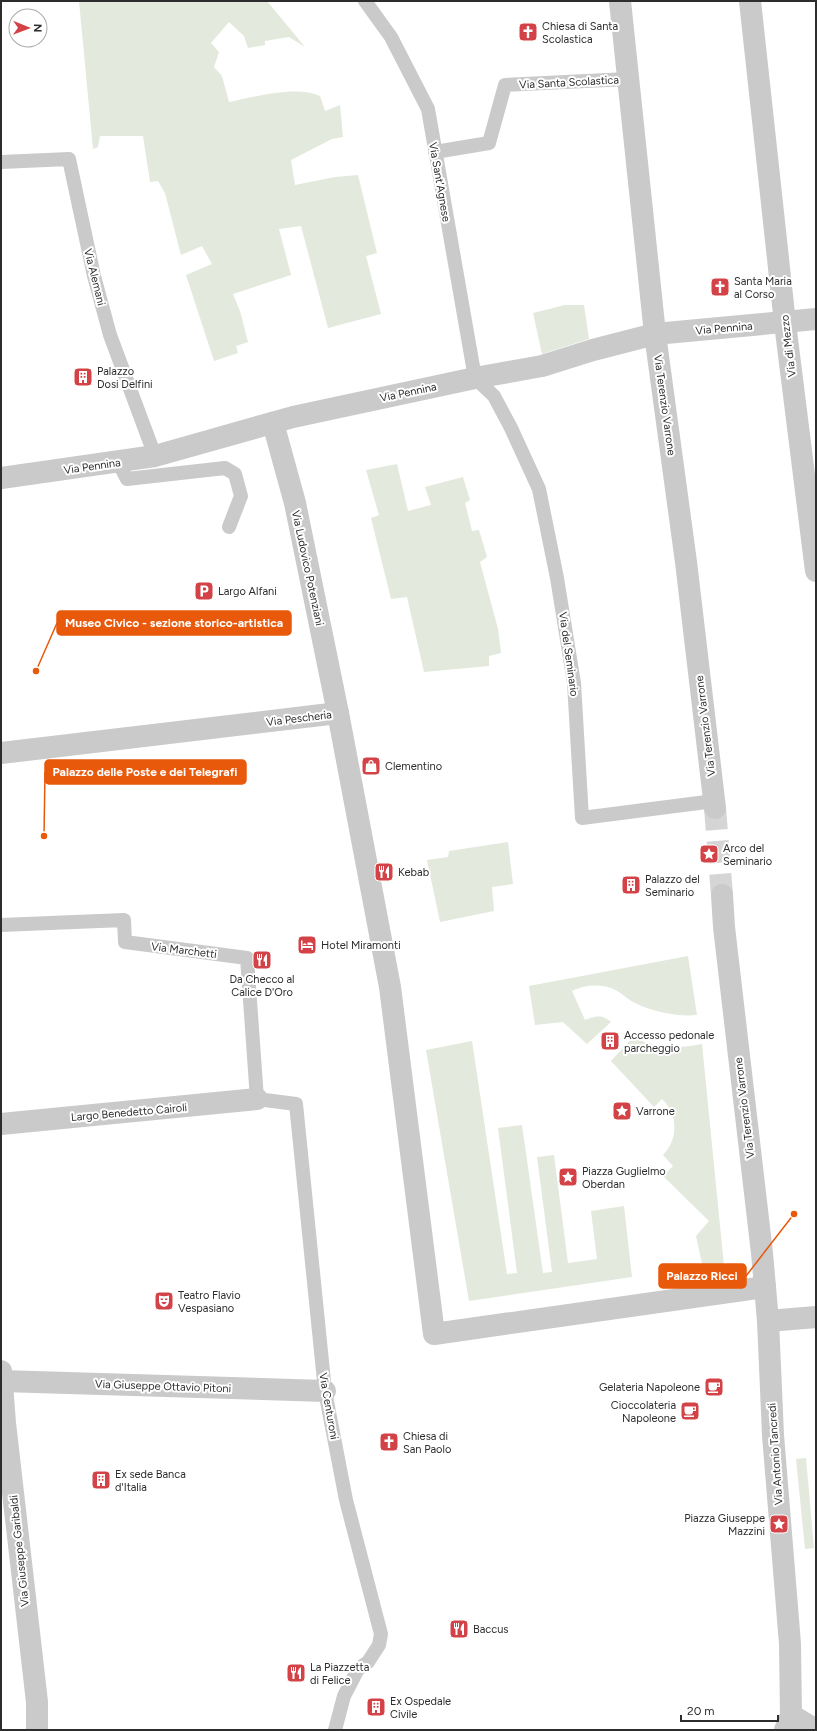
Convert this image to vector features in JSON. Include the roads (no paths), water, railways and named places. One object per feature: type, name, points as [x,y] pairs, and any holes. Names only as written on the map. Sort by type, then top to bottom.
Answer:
[{"type":"street","name":"Via Terenzio Varrone","points":[[620,1],[655,334],[686,562],[715,804]]},
{"type":"street","name":"Via di Mezzo","points":[[750,1],[785,323],[816,571]]},
{"type":"street","name":"Via Pennina","points":[[1,478],[155,456],[293,417],[475,378],[542,366],[594,350],[655,334],[816,319]]},
{"type":"street","name":"Via Ludovico Potenziani","points":[[272,423],[295,504],[338,713]]},
{"type":"street","name":"Via Pescheria","points":[[1,753],[338,713],[390,987],[434,1334],[765,1287]]},
{"type":"street","name":"Via Terenzio Varrone","points":[[722,895],[731,995],[768,1321]]},
{"type":"street","name":"Largo Benedetto Cairoli","points":[[1,1124],[257,1100]]},
{"type":"street","points":[[768,1321],[816,1317]]},
{"type":"street","name":"Via Antonio Tancredi","points":[[768,1321],[773,1435],[790,1644],[788,1722]]},
{"type":"street","name":"Via Giuseppe Ottavio Pitoni","points":[[1,1376],[325,1391]]},
{"type":"street","name":"Via Giuseppe Garibaldi","points":[[1,1376],[3,1423],[37,1702],[37,1730]]},
{"type":"street","points":[[788,1722],[816,1730]]},
{"type":"lane","name":"Via Sant'Agnese","points":[[365,1],[391,37],[428,109],[475,378]]},
{"type":"lane","name":"Via Santa Scolastica","points":[[435,152],[490,143],[505,85],[628,78]]},
{"type":"lane","name":"Via Alemani","points":[[1,162],[69,159],[94,276],[110,335],[155,456]]},
{"type":"lane","name":"Via del Seminario","points":[[475,378],[494,396],[511,428],[539,489],[557,578],[574,683],[582,818],[715,804]]},
{"type":"lane","points":[[118,462],[127,479],[226,468],[235,474],[241,496],[229,527]]},
{"type":"lane","name":"Via Marchetti","points":[[1,925],[124,920],[125,942],[247,958],[257,1100]]},
{"type":"lane","name":"Via Centuroni","points":[[257,1100],[296,1104],[325,1391],[346,1500],[380,1634],[379,1645],[368,1662],[358,1669],[344,1696],[335,1730]]},
{"type":"tunnel","points":[[715,808],[722,895]]},
{"type":"place","name":"Chiesa di Santa Scolastica","points":[[528,32]]},
{"type":"place","name":"Santa Maria al Corso","points":[[720,287]]},
{"type":"place","name":"Palazzo Dosi Delfini","points":[[83,377]]},
{"type":"place","name":"Largo Alfani","points":[[204,591]]},
{"type":"place","name":"Museo Civico - sezione storico-artistica","points":[[36,671]]},
{"type":"place","name":"Clementino","points":[[371,766]]},
{"type":"place","name":"Palazzo delle Poste e dei Telegrafi","points":[[44,836]]},
{"type":"place","name":"Arco del Seminario","points":[[709,854]]},
{"type":"place","name":"Kebab","points":[[384,872]]},
{"type":"place","name":"Palazzo del Seminario","points":[[631,885]]},
{"type":"place","name":"Hotel Miramonti","points":[[307,945]]},
{"type":"place","name":"Da Checco al Calice D'Oro","points":[[262,960]]},
{"type":"place","name":"Accesso pedonale parcheggio","points":[[610,1041]]},
{"type":"place","name":"Varrone","points":[[622,1111]]},
{"type":"place","name":"Piazza Guglielmo Oberdan","points":[[568,1177]]},
{"type":"place","name":"Palazzo Ricci","points":[[794,1214]]},
{"type":"place","name":"Teatro Flavio Vespasiano","points":[[164,1301]]},
{"type":"place","name":"Gelateria Napoleone","points":[[714,1387]]},
{"type":"place","name":"Cioccolateria Napoleone","points":[[690,1411]]},
{"type":"place","name":"Chiesa di San Paolo","points":[[389,1442]]},
{"type":"place","name":"Ex sede Banca d'Italia","points":[[101,1480]]},
{"type":"place","name":"Piazza Giuseppe Mazzini","points":[[779,1524]]},
{"type":"place","name":"Baccus","points":[[459,1629]]},
{"type":"place","name":"La Piazzetta di Felice","points":[[296,1673]]},
{"type":"place","name":"Ex Ospedale Civile","points":[[376,1707]]}]
